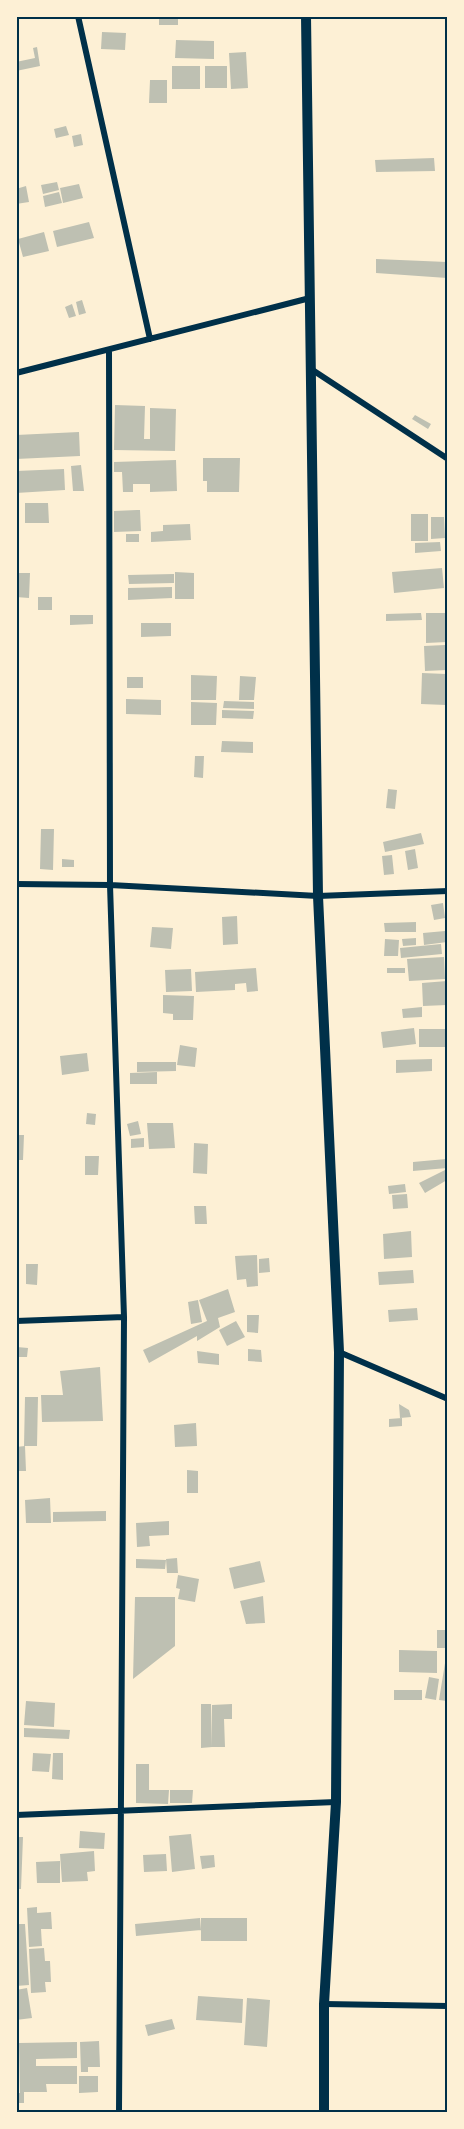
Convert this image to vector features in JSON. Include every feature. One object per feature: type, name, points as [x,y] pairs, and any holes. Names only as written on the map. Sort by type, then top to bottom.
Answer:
[{"type":"street","points":[[78,16],[150,339]]},
{"type":"street","points":[[306,16],[318,896],[339,1352],[336,1802],[324,2004],[324,2112]]},
{"type":"street","points":[[16,373],[310,298]]},
{"type":"street","points":[[109,350],[110,885],[124,1317],[119,2112]]},
{"type":"street","points":[[311,369],[447,459]]},
{"type":"street","points":[[16,885],[110,885],[318,896],[447,891]]},
{"type":"street","points":[[16,1321],[124,1317]]},
{"type":"street","points":[[339,1352],[447,1399]]},
{"type":"street","points":[[16,1815],[336,1802]]},
{"type":"street","points":[[324,2004],[447,2006]]},
{"type":"building","points":[[159,16],[178,16],[178,25],[159,25]]},
{"type":"building","points":[[102,32],[126,33],[125,50],[101,49]]},
{"type":"building","points":[[176,40],[214,41],[214,59],[175,58]]},
{"type":"building","points":[[37,47],[40,66],[16,71],[16,62],[35,58],[33,48]]},
{"type":"building","points":[[246,52],[248,88],[231,89],[229,53]]},
{"type":"building","points":[[172,66],[200,66],[200,89],[172,89]]},
{"type":"building","points":[[205,66],[227,66],[227,88],[205,88]]},
{"type":"building","points":[[150,80],[167,80],[167,103],[149,103]]},
{"type":"building","points":[[66,126],[69,135],[56,138],[54,129]]},
{"type":"building","points":[[81,134],[83,145],[74,147],[72,136]]},
{"type":"building","points":[[434,158],[435,171],[376,172],[375,160]]},
{"type":"building","points":[[57,182],[59,190],[43,194],[41,185]]},
{"type":"building","points":[[79,184],[83,198],[63,203],[60,188]]},
{"type":"building","points":[[26,186],[29,202],[16,204],[16,189]]},
{"type":"building","points":[[59,192],[62,203],[45,207],[43,196]]},
{"type":"building","points":[[89,222],[94,238],[57,247],[53,231]]},
{"type":"building","points":[[44,232],[49,251],[23,257],[18,239]]},
{"type":"building","points":[[376,259],[447,262],[447,278],[376,273]]},
{"type":"building","points":[[82,300],[86,313],[79,315],[76,302]]},
{"type":"building","points":[[72,304],[76,316],[69,318],[65,307]]},
{"type":"building","points":[[115,405],[145,406],[144,439],[150,439],[150,408],[176,409],[175,451],[114,450]]},
{"type":"building","points":[[415,415],[431,424],[428,429],[412,419]]},
{"type":"building","points":[[79,432],[80,456],[16,459],[16,435]]},
{"type":"building","points":[[203,458],[240,458],[239,492],[207,492],[207,481],[203,481]]},
{"type":"building","points":[[176,460],[177,491],[150,492],[150,484],[133,484],[133,492],[123,492],[122,472],[114,472],[114,462]]},
{"type":"building","points":[[81,465],[84,491],[73,491],[71,466]]},
{"type":"building","points":[[64,469],[65,490],[16,493],[16,471]]},
{"type":"building","points":[[25,503],[48,503],[49,523],[25,523]]},
{"type":"building","points":[[140,510],[141,531],[114,532],[114,511]]},
{"type":"building","points":[[411,514],[428,514],[428,541],[411,541]]},
{"type":"building","points":[[431,517],[444,517],[445,538],[431,539]]},
{"type":"building","points":[[190,524],[191,540],[151,542],[151,532],[163,531],[163,525]]},
{"type":"building","points":[[126,534],[139,534],[139,542],[126,542]]},
{"type":"building","points":[[440,542],[441,551],[415,553],[415,543]]},
{"type":"building","points":[[442,568],[444,588],[394,593],[392,572]]},
{"type":"building","points":[[175,572],[194,573],[194,599],[175,599]]},
{"type":"building","points":[[16,573],[30,573],[29,598],[16,597]]},
{"type":"building","points":[[174,574],[174,583],[129,584],[128,575]]},
{"type":"building","points":[[172,587],[172,598],[128,600],[128,588]]},
{"type":"building","points":[[38,597],[52,597],[52,610],[38,610]]},
{"type":"building","points":[[421,613],[422,620],[386,621],[386,614]]},
{"type":"building","points":[[426,613],[447,613],[447,642],[426,643]]},
{"type":"building","points":[[70,615],[93,615],[93,624],[70,625]]},
{"type":"building","points":[[141,623],[171,623],[171,636],[141,637]]},
{"type":"building","points":[[445,645],[447,670],[425,671],[424,646]]},
{"type":"building","points":[[422,673],[446,674],[446,705],[421,704]]},
{"type":"building","points":[[191,675],[217,676],[216,700],[191,700]]},
{"type":"building","points":[[240,676],[256,677],[254,700],[239,700]]},
{"type":"building","points":[[127,677],[143,677],[143,688],[127,688]]},
{"type":"building","points":[[126,699],[161,700],[161,715],[126,714]]},
{"type":"building","points":[[224,701],[254,702],[254,709],[223,708]]},
{"type":"building","points":[[191,702],[217,703],[216,725],[191,725]]},
{"type":"building","points":[[222,710],[254,711],[253,719],[222,718]]},
{"type":"building","points":[[222,741],[253,742],[253,753],[221,752]]},
{"type":"building","points":[[195,756],[204,756],[203,778],[194,777]]},
{"type":"building","points":[[388,789],[397,790],[395,809],[386,808]]},
{"type":"building","points":[[41,829],[54,829],[53,870],[40,869]]},
{"type":"building","points":[[421,833],[424,844],[385,852],[383,842]]},
{"type":"building","points":[[415,849],[418,868],[408,870],[405,851]]},
{"type":"building","points":[[392,855],[394,874],[384,875],[382,856]]},
{"type":"building","points":[[62,859],[74,860],[74,867],[62,867]]},
{"type":"building","points":[[443,903],[445,918],[434,920],[431,905]]},
{"type":"building","points":[[237,916],[238,944],[223,945],[222,917]]},
{"type":"building","points":[[416,922],[416,932],[385,932],[384,923]]},
{"type":"building","points":[[152,927],[173,928],[171,949],[150,947]]},
{"type":"building","points":[[445,931],[447,942],[424,945],[423,933]]},
{"type":"building","points":[[416,938],[416,945],[403,946],[402,939]]},
{"type":"building","points":[[385,939],[399,940],[398,956],[384,956]]},
{"type":"building","points":[[441,944],[442,954],[401,958],[400,948]]},
{"type":"building","points":[[444,957],[445,979],[409,981],[407,959]]},
{"type":"building","points":[[256,968],[258,991],[247,992],[246,983],[235,984],[235,990],[196,992],[195,972]]},
{"type":"building","points":[[387,968],[405,968],[405,973],[387,973]]},
{"type":"building","points":[[191,969],[192,991],[166,992],[165,970]]},
{"type":"building","points":[[447,981],[447,1005],[423,1006],[422,983]]},
{"type":"building","points":[[163,995],[194,996],[193,1020],[173,1020],[173,1014],[163,1013]]},
{"type":"building","points":[[422,1007],[422,1017],[403,1018],[402,1009]]},
{"type":"building","points":[[414,1028],[416,1044],[383,1048],[381,1032]]},
{"type":"building","points":[[419,1029],[445,1029],[446,1047],[419,1047]]},
{"type":"building","points":[[180,1045],[197,1048],[195,1067],[177,1065]]},
{"type":"building","points":[[87,1053],[89,1071],[62,1075],[60,1056]]},
{"type":"building","points":[[432,1059],[432,1071],[396,1073],[396,1060]]},
{"type":"building","points":[[137,1062],[176,1062],[176,1071],[137,1072]]},
{"type":"building","points":[[157,1072],[157,1084],[130,1084],[130,1073]]},
{"type":"building","points":[[87,1113],[96,1114],[95,1125],[86,1124]]},
{"type":"building","points":[[138,1121],[141,1134],[130,1136],[127,1124]]},
{"type":"building","points":[[147,1123],[173,1123],[175,1148],[149,1149]]},
{"type":"building","points":[[16,1135],[24,1135],[23,1160],[16,1160]]},
{"type":"building","points":[[144,1138],[144,1147],[131,1148],[131,1139]]},
{"type":"building","points":[[194,1143],[208,1144],[207,1174],[193,1173]]},
{"type":"building","points":[[85,1156],[99,1156],[98,1175],[85,1175]]},
{"type":"building","points":[[446,1159],[447,1168],[413,1171],[413,1162]]},
{"type":"building","points":[[445,1170],[447,1180],[425,1193],[419,1183]]},
{"type":"building","points":[[405,1184],[406,1192],[389,1194],[388,1186]]},
{"type":"building","points":[[407,1194],[408,1208],[393,1209],[392,1195]]},
{"type":"building","points":[[194,1206],[206,1206],[207,1224],[195,1224]]},
{"type":"building","points":[[411,1231],[412,1257],[384,1259],[383,1234]]},
{"type":"building","points":[[257,1255],[258,1286],[247,1287],[246,1279],[237,1280],[235,1256]]},
{"type":"building","points":[[269,1258],[270,1272],[259,1273],[259,1259]]},
{"type":"building","points":[[26,1264],[38,1264],[37,1285],[26,1284]]},
{"type":"building","points":[[413,1270],[414,1283],[379,1285],[378,1272]]},
{"type":"building","points":[[228,1289],[235,1312],[218,1318],[220,1327],[197,1341],[197,1336],[149,1363],[143,1350],[207,1321],[199,1300]]},
{"type":"building","points":[[198,1300],[202,1322],[191,1324],[188,1302]]},
{"type":"building","points":[[417,1308],[418,1320],[389,1322],[388,1310]]},
{"type":"building","points":[[247,1315],[259,1315],[258,1333],[247,1332]]},
{"type":"building","points":[[236,1321],[245,1337],[227,1346],[219,1330]]},
{"type":"building","points":[[17,1347],[28,1348],[27,1357],[16,1357]]},
{"type":"building","points":[[248,1349],[261,1350],[262,1362],[248,1361]]},
{"type":"building","points":[[197,1351],[219,1354],[219,1365],[198,1363]]},
{"type":"building","points":[[100,1367],[103,1421],[42,1422],[41,1395],[63,1395],[60,1371]]},
{"type":"building","points":[[25,1397],[38,1397],[37,1446],[24,1446]]},
{"type":"building","points":[[399,1404],[409,1410],[411,1417],[400,1418]]},
{"type":"building","points":[[402,1418],[402,1426],[389,1427],[389,1419]]},
{"type":"building","points":[[196,1423],[197,1446],[175,1447],[174,1425]]},
{"type":"building","points":[[25,1446],[26,1471],[16,1471],[16,1447]]},
{"type":"building","points":[[187,1470],[198,1471],[198,1493],[187,1493]]},
{"type":"building","points":[[50,1498],[51,1523],[26,1523],[25,1500]]},
{"type":"building","points":[[106,1511],[106,1521],[53,1522],[53,1512]]},
{"type":"building","points":[[169,1521],[169,1535],[149,1536],[150,1546],[137,1547],[136,1523]]},
{"type":"building","points":[[177,1558],[178,1573],[167,1573],[166,1559]]},
{"type":"building","points":[[136,1559],[166,1560],[165,1569],[136,1568]]},
{"type":"building","points":[[260,1561],[265,1582],[234,1589],[229,1568]]},
{"type":"building","points":[[178,1575],[199,1579],[195,1602],[178,1599],[180,1589],[176,1588]]},
{"type":"building","points":[[263,1596],[265,1623],[246,1624],[240,1601]]},
{"type":"building","points":[[135,1597],[175,1597],[175,1646],[133,1679]]},
{"type":"building","points":[[437,1630],[447,1630],[447,1648],[437,1648]]},
{"type":"building","points":[[399,1650],[437,1651],[437,1673],[399,1672]]},
{"type":"building","points":[[447,1657],[447,1701],[439,1700]]},
{"type":"building","points":[[429,1677],[439,1679],[436,1700],[425,1698]]},
{"type":"building","points":[[394,1690],[422,1690],[422,1700],[394,1700]]},
{"type":"building","points":[[26,1701],[55,1703],[54,1727],[24,1725]]},
{"type":"building","points":[[201,1704],[211,1704],[212,1747],[201,1748]]},
{"type":"building","points":[[232,1704],[232,1719],[224,1719],[225,1747],[212,1747],[212,1705]]},
{"type":"building","points":[[24,1728],[70,1730],[69,1739],[24,1737]]},
{"type":"building","points":[[33,1753],[51,1754],[49,1772],[32,1771]]},
{"type":"building","points":[[53,1753],[63,1753],[63,1780],[52,1779]]},
{"type":"building","points":[[136,1764],[149,1764],[149,1790],[169,1790],[168,1804],[136,1803]]},
{"type":"building","points":[[170,1790],[193,1790],[192,1803],[170,1803]]},
{"type":"building","points":[[80,1831],[105,1833],[104,1849],[79,1848]]},
{"type":"building","points":[[191,1834],[195,1869],[172,1872],[169,1836]]},
{"type":"building","points":[[16,1837],[23,1837],[21,1889],[16,1889]]},
{"type":"building","points":[[94,1851],[95,1871],[87,1872],[88,1881],[62,1882],[60,1854]]},
{"type":"building","points":[[166,1854],[167,1871],[144,1872],[143,1855]]},
{"type":"building","points":[[214,1855],[215,1867],[202,1869],[200,1856]]},
{"type":"building","points":[[60,1861],[60,1883],[37,1883],[36,1862]]},
{"type":"building","points":[[37,1907],[37,1913],[51,1912],[52,1929],[41,1929],[42,1946],[29,1947],[27,1908]]},
{"type":"building","points":[[200,1918],[201,1930],[136,1936],[135,1924]]},
{"type":"building","points":[[201,1918],[247,1918],[247,1941],[201,1941]]},
{"type":"building","points":[[16,1924],[25,1924],[29,1985],[16,1986]]},
{"type":"building","points":[[44,1948],[45,1961],[50,1961],[51,1982],[45,1982],[46,1992],[31,1993],[29,1949]]},
{"type":"building","points":[[27,1988],[32,2018],[16,2020],[16,1990]]},
{"type":"building","points":[[198,1996],[243,1999],[242,2023],[196,2020]]},
{"type":"building","points":[[247,1998],[270,2000],[267,2047],[244,2045]]},
{"type":"building","points":[[172,2019],[175,2029],[148,2036],[145,2025]]},
{"type":"building","points":[[99,2041],[100,2067],[88,2067],[88,2072],[81,2072],[80,2042]]},
{"type":"building","points":[[77,2042],[77,2058],[36,2059],[36,2066],[77,2066],[77,2084],[46,2084],[47,2092],[24,2092],[24,2103],[16,2103],[16,2093],[20,2093],[19,2043]]},
{"type":"building","points":[[79,2076],[98,2076],[98,2092],[79,2093]]}]
